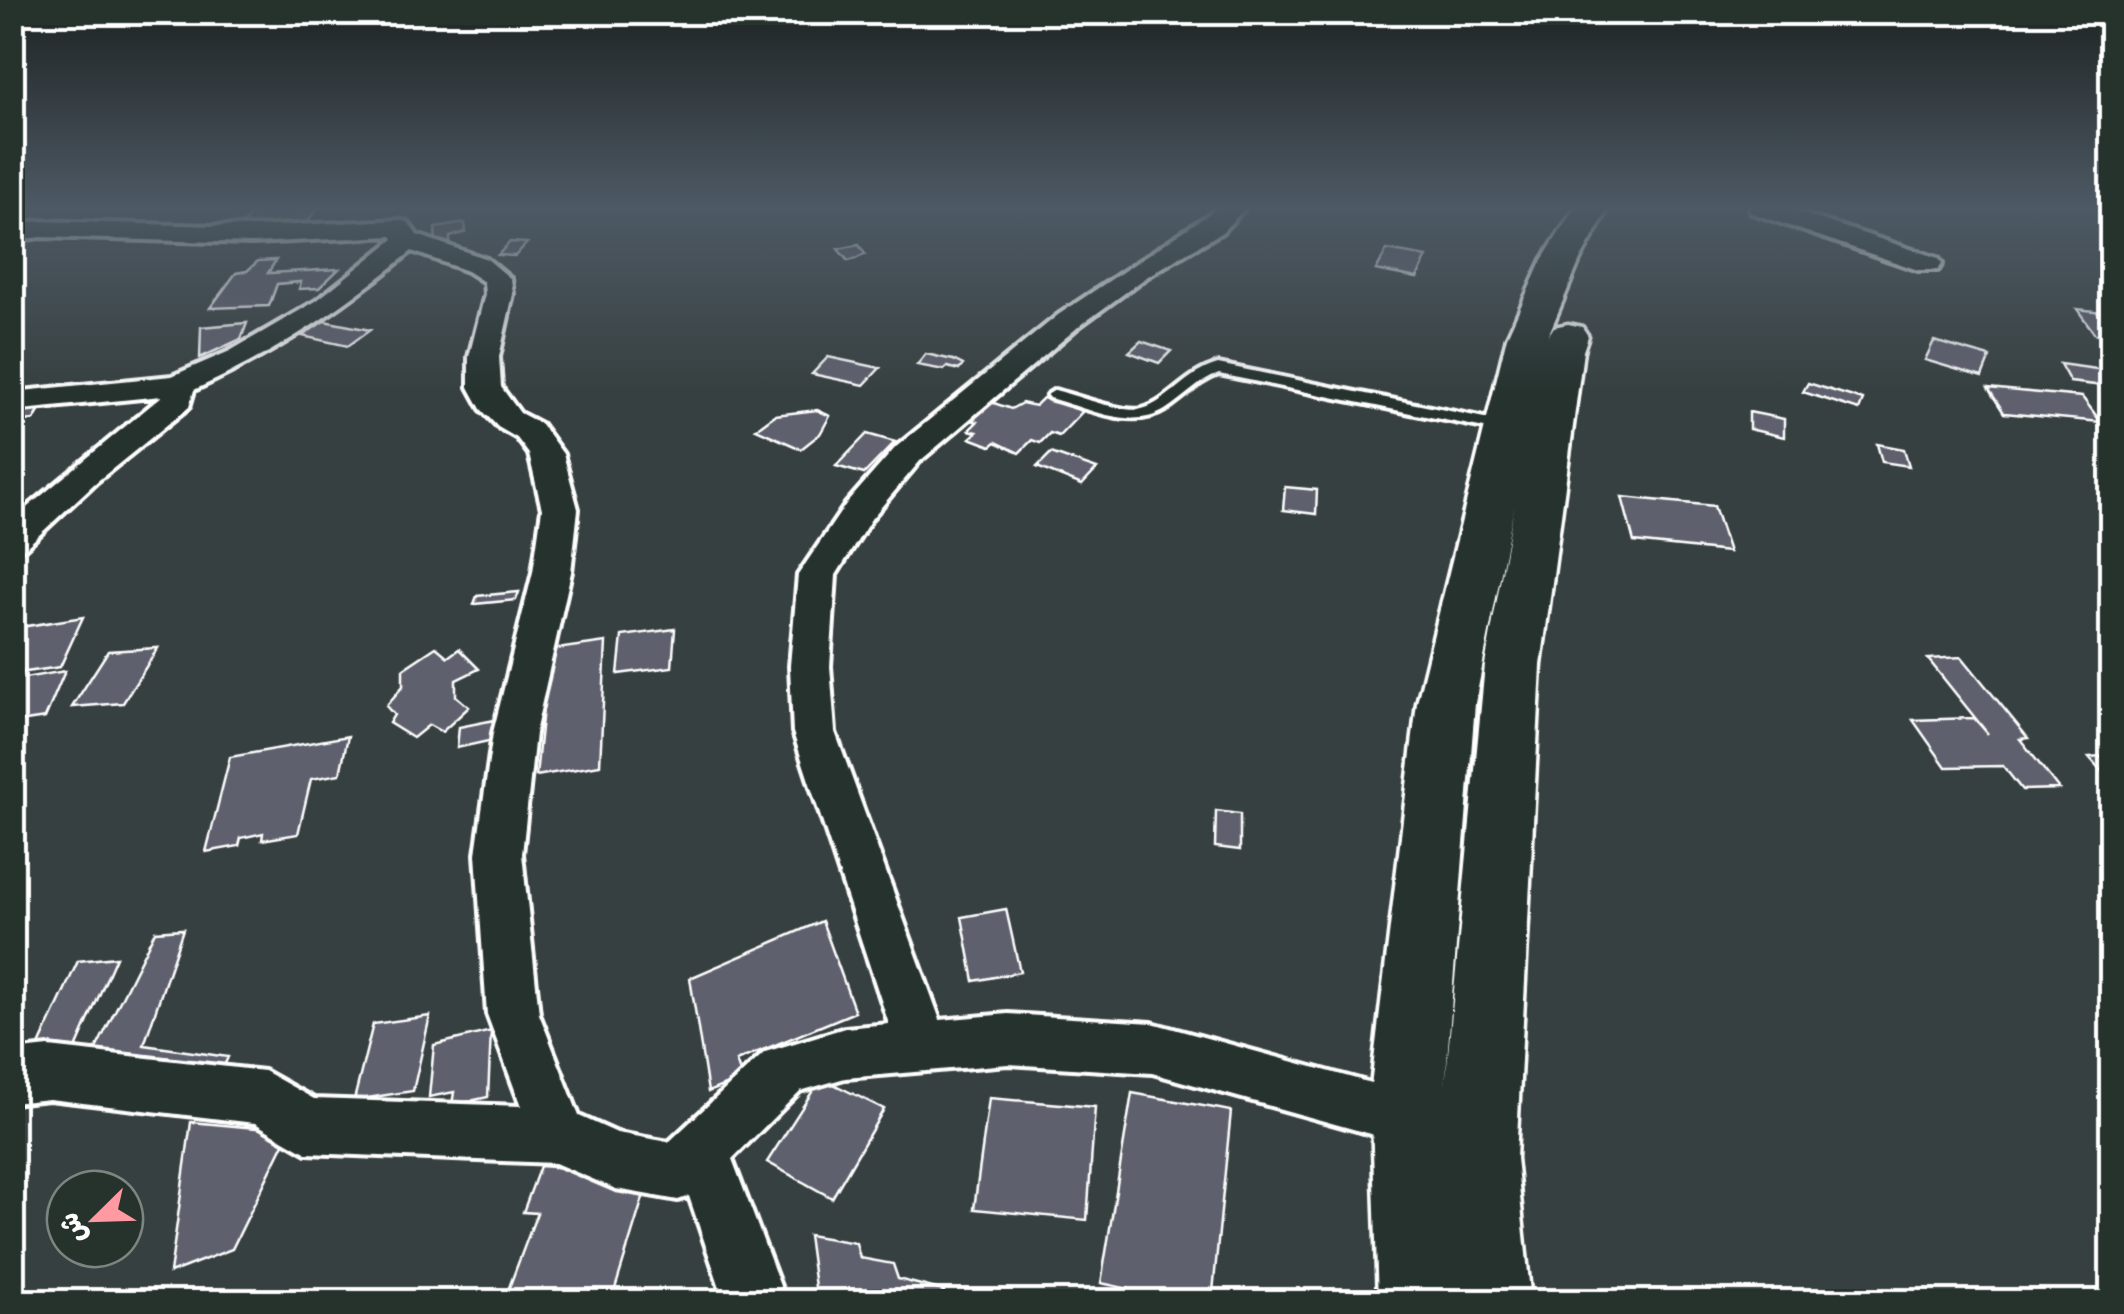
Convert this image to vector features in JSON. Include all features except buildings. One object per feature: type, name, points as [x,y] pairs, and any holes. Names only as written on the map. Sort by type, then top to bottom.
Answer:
[{"type":"main road","points":[[1420,1302],[1408,1086],[1446,703],[1527,337],[1556,269]]},
{"type":"main road","points":[[1488,1302],[1477,1158],[1513,665],[1562,350],[1598,269]]},
{"type":"street","points":[[12,402],[178,385],[241,357],[326,306],[358,269]]},
{"type":"street","points":[[482,269],[496,279],[500,294],[484,358],[485,387],[492,402],[509,420],[530,431],[546,454],[560,509],[552,572],[514,733],[499,854],[513,1014],[542,1082],[557,1135]]},
{"type":"street","points":[[923,1046],[814,732],[810,666],[817,575],[858,512],[908,454],[1068,321],[1139,269]]},
{"type":"street","points":[[12,540],[83,476],[178,400],[178,385]]},
{"type":"street","points":[[12,1078],[50,1073],[264,1098],[306,1126],[557,1135],[616,1161],[678,1172],[784,1070],[844,1053],[1008,1039],[1152,1048],[1410,1118]]},
{"type":"street","points":[[701,1151],[756,1302]]},
{"type":"lane","points":[[1055,394],[1138,416],[1152,413],[1189,384],[1218,369],[1509,428]]}]
